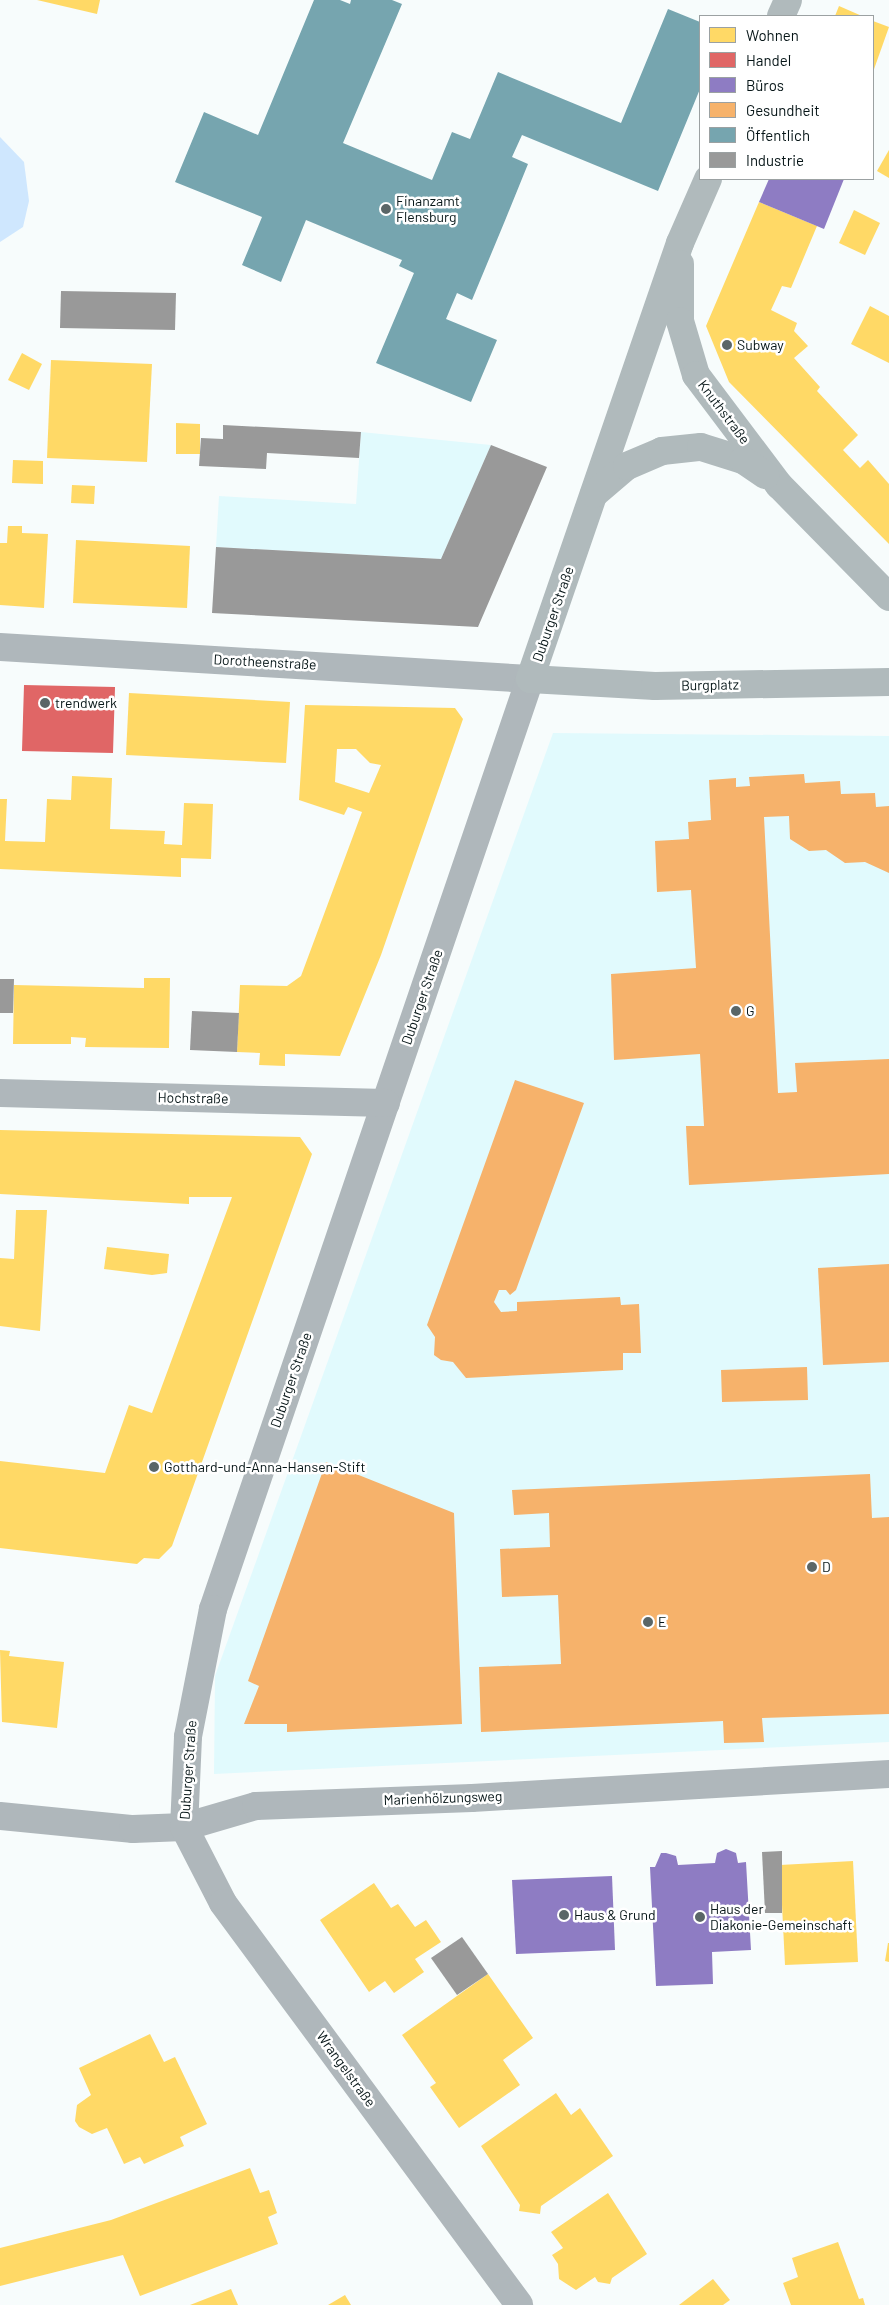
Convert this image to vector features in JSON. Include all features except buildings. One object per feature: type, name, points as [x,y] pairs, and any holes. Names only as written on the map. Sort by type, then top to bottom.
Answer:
[{"type":"main road","points":[[781,15],[788,0]]},
{"type":"main road","name":"Duburger Straße","points":[[530,678],[680,243],[708,180]]},
{"type":"main road","name":"Knuthstraße","points":[[680,243],[680,321],[696,375],[779,485],[889,597]]},
{"type":"main road","name":"Knuthstraße","points":[[593,495],[628,466],[662,451],[701,447],[743,460],[779,485]]},
{"type":"main road","name":"Burgplatz","points":[[530,678],[655,686],[889,682]]},
{"type":"street","name":"Dorotheenstraße","points":[[0,647],[530,678]]},
{"type":"street","name":"Duburger Straße","points":[[184,1827],[188,1737],[213,1609],[530,678]]},
{"type":"street","name":"Hochstraße","points":[[0,1093],[386,1102]]},
{"type":"street","name":"Marienhölzungsweg","points":[[0,1816],[83,1827],[132,1830],[184,1827],[256,1806],[457,1798],[889,1774]]},
{"type":"street","name":"Wrangelstraße","points":[[184,1827],[223,1903],[519,2305]]},
{"type":"shaded area","points":[[0,137],[24,162],[29,201],[23,227],[0,242]]},
{"type":"shaded area","points":[[361,432],[491,445],[441,559],[216,547],[219,496],[356,504]]},
{"type":"shaded area","points":[[553,733],[889,736],[889,1742],[214,1774],[215,1676]]},
{"type":"place","name":"Finanzamt Flensburg","points":[[386,209]]},
{"type":"place","name":"Subway","points":[[727,345]]},
{"type":"place","name":"trendwerk","points":[[45,703]]},
{"type":"place","name":"G","points":[[736,1011]]},
{"type":"place","name":"Gotthard-und-Anna-Hansen-Stift","points":[[154,1467]]},
{"type":"place","name":"D","points":[[812,1567]]},
{"type":"place","name":"E","points":[[648,1622]]},
{"type":"place","name":"Haus & Grund","points":[[564,1915]]},
{"type":"place","name":"Haus der Diakonie-Gemeinschaft","points":[[700,1917]]}]
